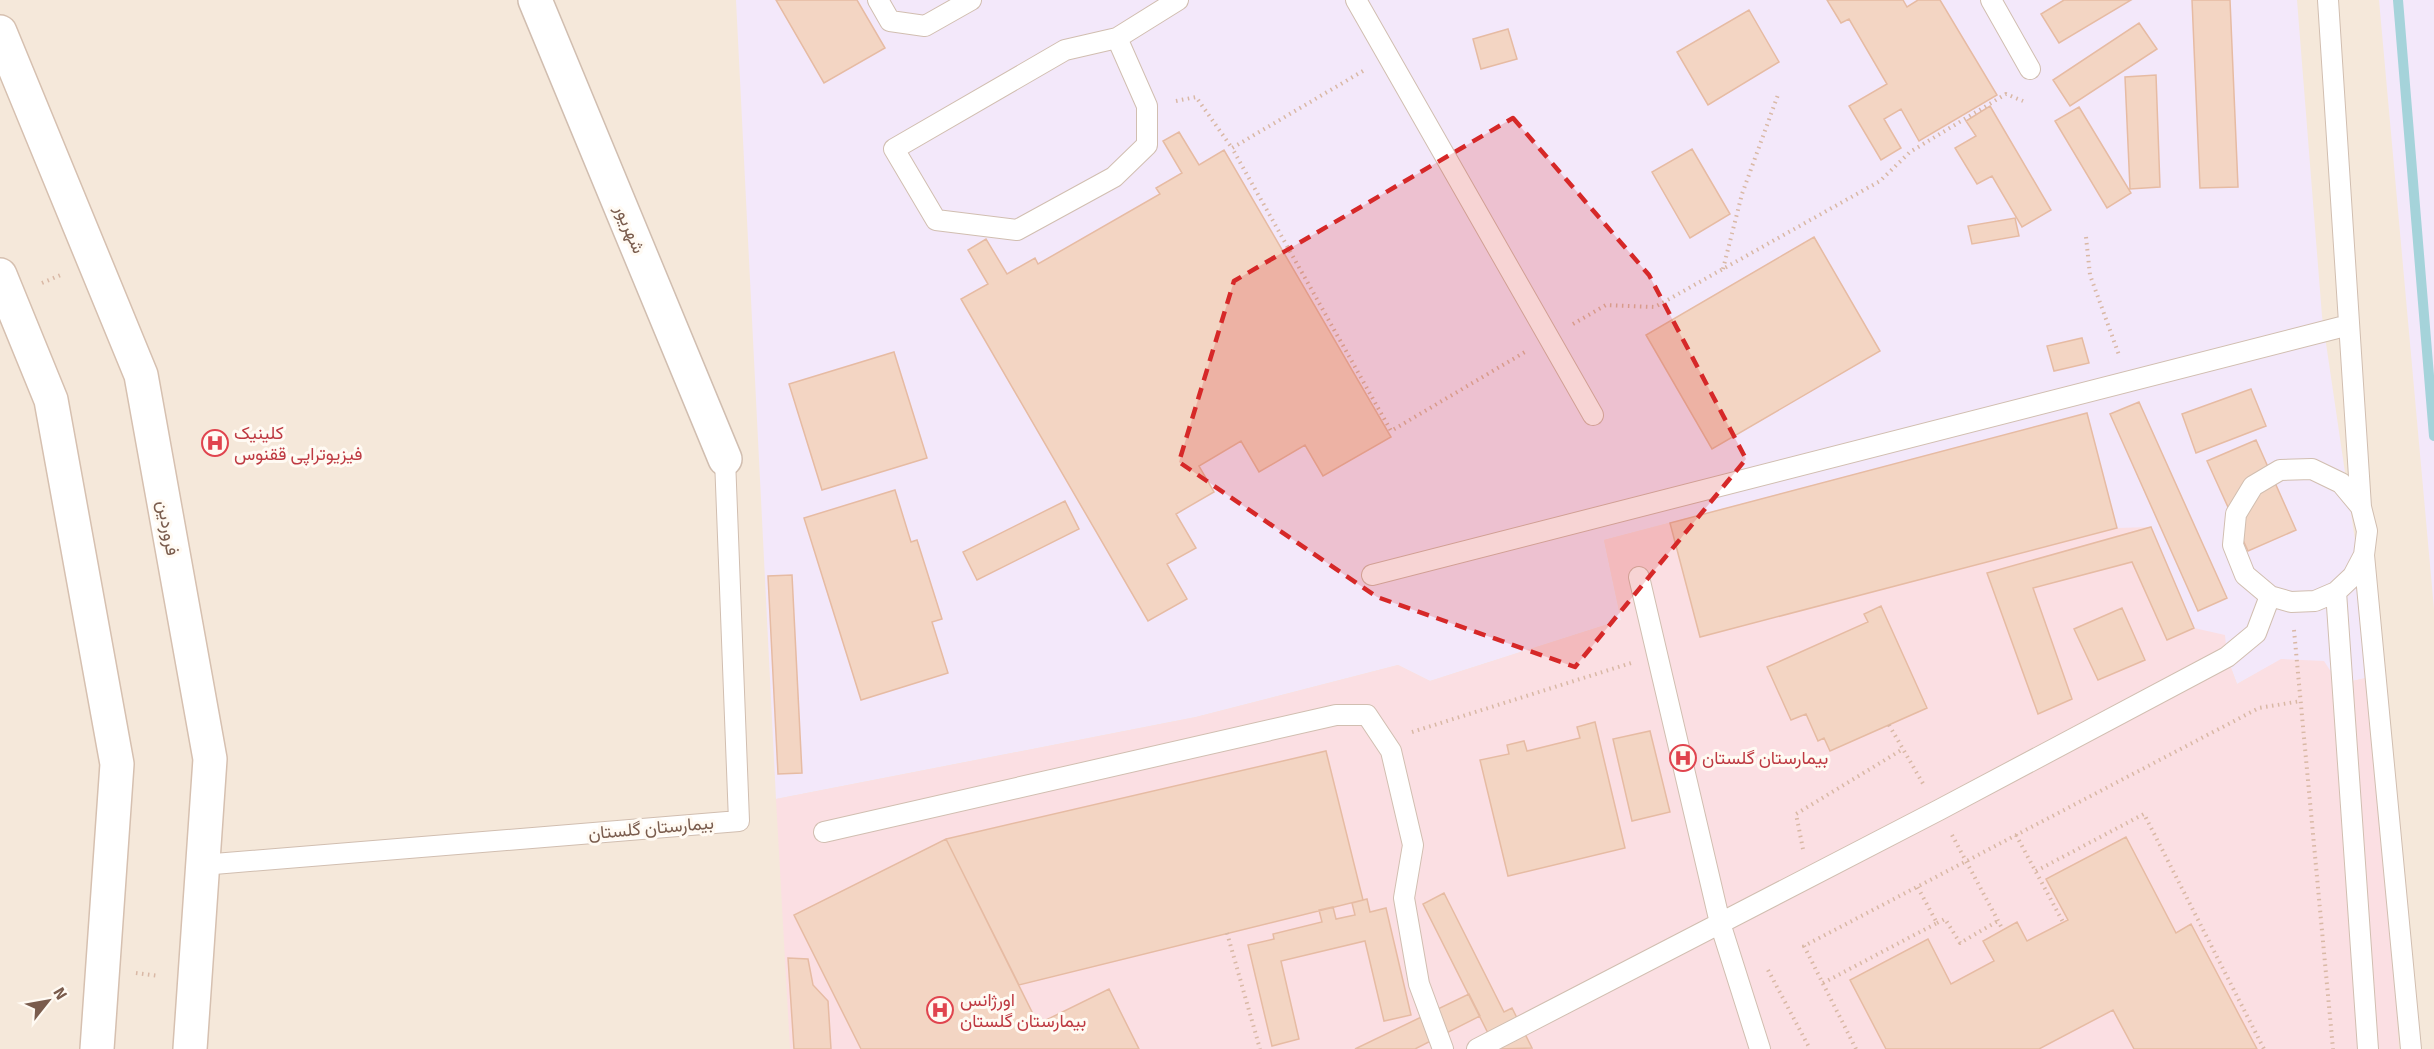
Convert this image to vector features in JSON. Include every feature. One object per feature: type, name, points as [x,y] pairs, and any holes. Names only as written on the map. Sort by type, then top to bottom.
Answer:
[{"type":"main road","name":"شهریور","points":[[535,0],[725,459]]},
{"type":"main road","name":"فروردین","points":[[0,32],[141,375],[210,759],[190,1049]]},
{"type":"main road","points":[[5,286],[51,400],[117,764],[97,1049]]},
{"type":"lane","points":[[878,0],[890,21],[925,26],[970,0]]},
{"type":"lane","points":[[1117,38],[1147,106],[1147,145],[1114,177],[1017,230],[936,220],[894,149],[1065,50],[1117,38],[1178,0]]},
{"type":"lane","points":[[1356,0],[1593,415]]},
{"type":"lane","points":[[1991,0],[2030,69]]},
{"type":"lane","points":[[2328,0],[2361,507],[2367,531],[2364,555],[2411,1049]]},
{"type":"lane","points":[[1372,575],[2349,325]]},
{"type":"lane","name":"بیمارستان گلستان","points":[[202,865],[739,821],[725,459]]},
{"type":"lane","points":[[2361,507],[2341,483],[2312,469],[2280,470],[2253,486],[2236,513],[2233,545],[2245,575],[2270,596],[2291,602],[2315,601],[2336,592],[2353,576],[2364,555]]},
{"type":"lane","points":[[1639,577],[1720,923],[1760,1049]]},
{"type":"lane","points":[[2336,592],[2368,1049]]},
{"type":"lane","points":[[1478,1049],[2227,657],[2256,633],[2270,596]]},
{"type":"lane","points":[[824,832],[1336,715],[1367,715],[1391,751],[1413,845],[1404,898],[1419,984],[1443,1049]]},
{"type":"path","points":[[1232,148],[1388,56]]},
{"type":"path","points":[[1723,270],[1742,194],[1779,92]]},
{"type":"path","points":[[1147,106],[1196,97],[1232,148],[1391,431],[1606,305],[1655,308],[1880,181],[1910,152],[2006,94],[2023,101]]},
{"type":"path","points":[[2086,237],[2090,275],[2129,381]]},
{"type":"path","points":[[5,286],[94,261]]},
{"type":"path","points":[[2291,602],[2333,1049]]},
{"type":"path","points":[[1384,740],[1657,655]]},
{"type":"path","points":[[1856,1049],[1804,946],[2259,708],[2301,701]]},
{"type":"path","points":[[1808,877],[1796,814],[1903,749]]},
{"type":"path","points":[[2036,871],[2144,814],[2264,1049]]},
{"type":"path","points":[[2016,835],[2063,922]]},
{"type":"path","points":[[1917,886],[1937,923]]},
{"type":"path","points":[[1823,983],[1945,919],[1960,943],[1998,921]]},
{"type":"path","points":[[1227,933],[1260,1049]]},
{"type":"path","points":[[1766,966],[1810,1049]]},
{"type":"path","points":[[103,968],[195,981]]},
{"type":"highlighted area","points":[[1513,118],[1649,275],[1746,459],[1575,667],[1377,597],[1179,462],[1234,281]]},
{"type":"shaded area","points":[[0,0],[2434,0],[2434,1049],[0,1049]]},
{"type":"shaded area","points":[[736,0],[2297,0],[2322,316],[2375,676],[2343,683],[2282,659],[2237,684],[2227,657],[2194,628],[2151,528],[2117,528],[2087,413],[1604,540],[1621,620],[1430,681],[1398,665],[1196,717],[776,799]]},
{"type":"shaded area","points":[[2379,0],[2434,0],[2434,609]]},
{"type":"shaded area","name":"بیمارستان گلستان","points":[[2087,413],[2117,528],[2151,527],[2194,628],[2225,635],[2227,657],[2237,684],[2281,659],[2324,661],[2337,681],[2343,683],[2375,676],[2399,1049],[790,1049],[776,799],[1196,717],[1398,665],[1430,681],[1621,620],[1604,540]]},
{"type":"building","points":[[776,0],[857,0],[885,48],[824,83]]},
{"type":"building","points":[[1827,0],[1903,0],[1907,7],[1918,0],[1940,0],[1997,95],[1919,141],[1901,109],[1884,119],[1901,148],[1881,160],[1849,106],[1887,84],[1849,19],[1841,23]]},
{"type":"building","points":[[2064,0],[2131,0],[2059,43],[2041,14]]},
{"type":"building","points":[[2192,0],[2230,0],[2238,187],[2200,188]]},
{"type":"building","points":[[1749,10],[1779,62],[1708,105],[1677,52]]},
{"type":"building","points":[[2139,23],[2157,49],[2070,106],[2053,80]]},
{"type":"building","points":[[1508,29],[1517,59],[1481,69],[1473,39]]},
{"type":"building","points":[[2156,75],[2160,187],[2130,189],[2125,77]]},
{"type":"building","points":[[1990,106],[2051,210],[2022,227],[1992,176],[1977,184],[1955,148],[1976,136],[1966,121]]},
{"type":"building","points":[[2079,107],[2131,193],[2107,208],[2055,121]]},
{"type":"building","points":[[1179,132],[1199,165],[1224,150],[1391,437],[1323,476],[1305,445],[1259,472],[1241,441],[1199,466],[1214,492],[1176,514],[1196,548],[1167,564],[1187,599],[1148,621],[961,299],[988,284],[968,250],[986,239],[1007,274],[1035,258],[1038,264],[1160,194],[1156,188],[1182,173],[1163,141]]},
{"type":"building","points":[[1692,149],[1730,214],[1690,238],[1652,172]]},
{"type":"building","points":[[2015,218],[2019,236],[1972,244],[1968,226]]},
{"type":"building","points":[[1814,237],[1880,351],[1712,449],[1646,335]]},
{"type":"building","points":[[2082,338],[2089,363],[2054,371],[2047,346]]},
{"type":"building","points":[[894,352],[927,458],[822,490],[789,384]]},
{"type":"building","points":[[2251,389],[2266,426],[2196,453],[2182,414]]},
{"type":"building","points":[[2139,402],[2227,598],[2198,611],[2110,414]]},
{"type":"building","points":[[2087,413],[2117,528],[1700,637],[1670,523]]},
{"type":"building","points":[[2256,440],[2296,530],[2248,551],[2207,461]]},
{"type":"building","points":[[895,490],[911,542],[917,540],[942,619],[932,622],[948,673],[861,700],[804,518]]},
{"type":"building","points":[[1065,501],[1079,529],[977,580],[963,552]]},
{"type":"building","points":[[2151,527],[2194,628],[2167,640],[2132,562],[2033,588],[2072,699],[2038,714],[1987,573]]},
{"type":"building","points":[[792,575],[802,773],[778,774],[768,576]]},
{"type":"building","points":[[1881,606],[1927,708],[1830,751],[1824,738],[1818,741],[1806,714],[1791,720],[1767,667],[1868,622],[1864,614]]},
{"type":"building","points":[[2122,608],[2145,660],[2098,680],[2074,629]]},
{"type":"building","points":[[1595,722],[1625,848],[1508,876],[1480,760],[1509,754],[1507,745],[1524,741],[1527,751],[1580,738],[1577,727]]},
{"type":"building","points":[[1650,731],[1670,812],[1632,821],[1613,739]]},
{"type":"building","points":[[1326,751],[1363,900],[1019,985],[946,839]]},
{"type":"building","points":[[2126,837],[2176,933],[2191,924],[2257,1049],[2134,1049],[2113,1010],[2039,1049],[1886,1049],[1850,980],[1928,939],[1951,984],[1994,961],[1983,941],[2017,922],[2027,941],[2068,920],[2046,879]]},
{"type":"building","points":[[946,839],[1038,1024],[1109,989],[1139,1049],[861,1049],[794,915]]},
{"type":"building","points":[[1444,893],[1504,1012],[1512,1008],[1532,1048],[1496,1049],[1423,904]]},
{"type":"building","points":[[1367,899],[1370,912],[1386,908],[1411,1015],[1384,1021],[1365,941],[1281,961],[1299,1039],[1272,1046],[1248,945],[1274,939],[1273,934],[1322,922],[1319,910],[1333,907],[1336,919],[1355,915],[1352,903]]},
{"type":"building","points":[[788,958],[808,959],[813,985],[828,1001],[831,1049],[794,1049]]},
{"type":"building","points":[[1469,994],[1480,1016],[1415,1049],[1355,1049]]},
{"type":"waterway","points":[[2398,0],[2434,436]]},
{"type":"place","name":"کلینیک فیزیوتراپی ققنوس","points":[[215,443]]},
{"type":"place","name":"بیمارستان گلستان","points":[[1683,758]]},
{"type":"place","name":"اورژانس بیمارستان گلستان","points":[[940,1010]]}]
